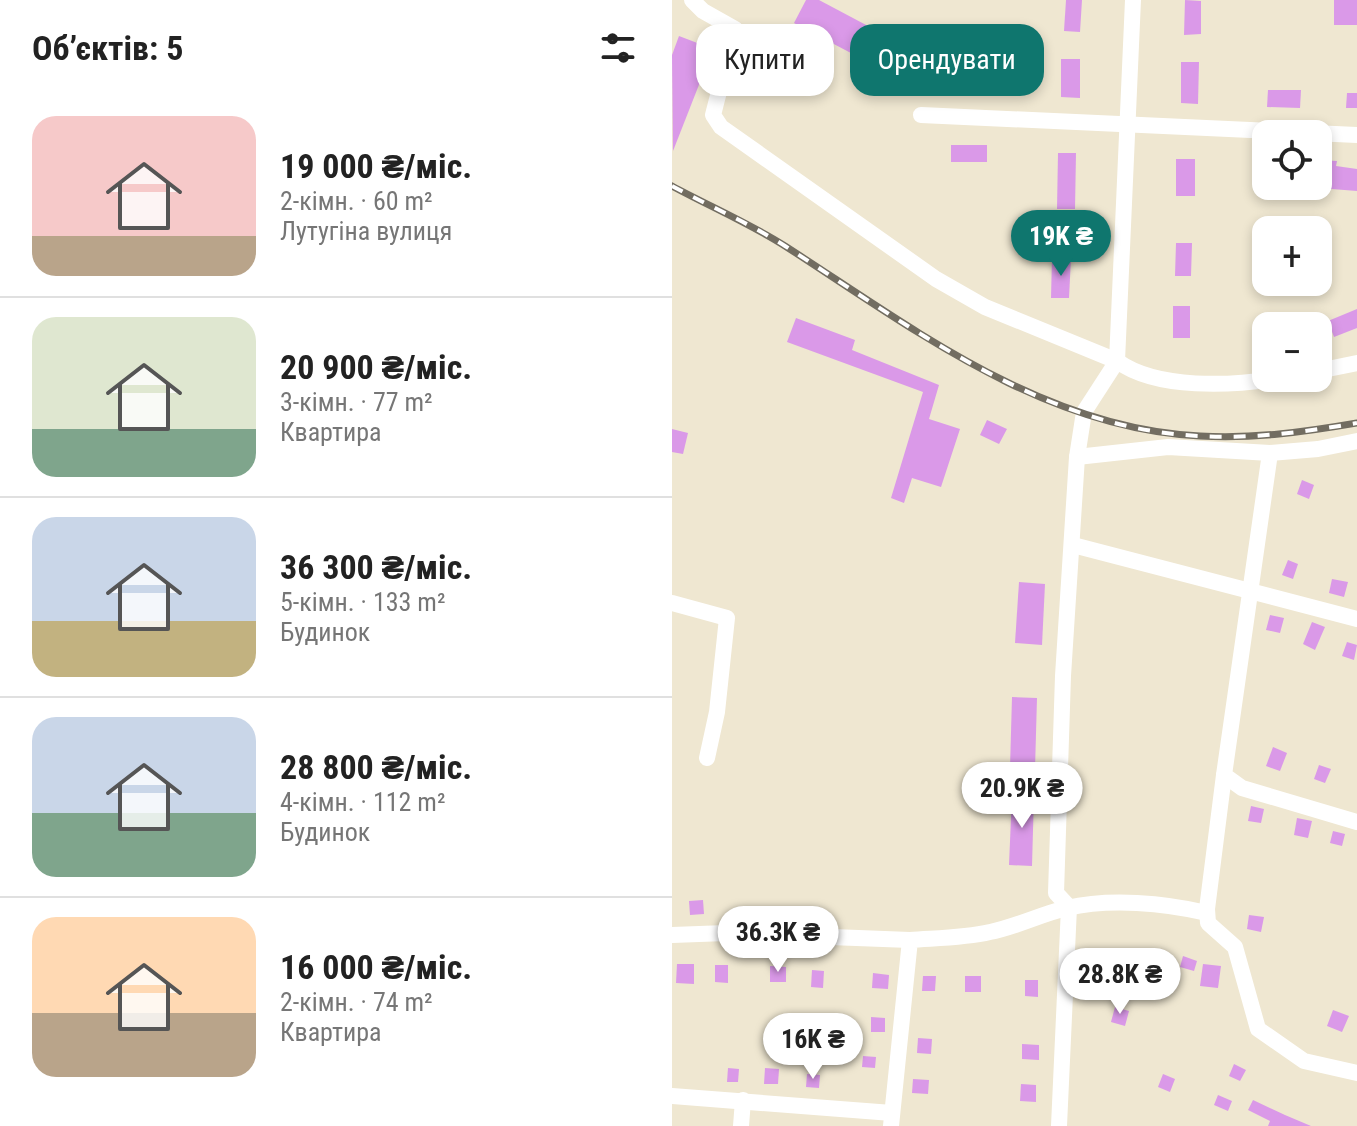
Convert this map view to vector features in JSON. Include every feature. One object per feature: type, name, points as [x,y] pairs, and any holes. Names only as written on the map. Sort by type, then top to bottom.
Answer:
[{"type":"street","points":[[692,0],[703,11],[735,29],[713,115],[721,127],[936,279],[998,313],[1117,361],[1128,369],[1183,383],[1252,382]]},
{"type":"street","points":[[1059,1126],[1069,907],[1056,893],[1063,676],[1077,457],[1084,412],[1117,361],[1133,0]]},
{"type":"street","points":[[921,115],[1357,135]]},
{"type":"street","points":[[1332,368],[1357,363]]},
{"type":"street","points":[[1077,457],[1168,447],[1270,453],[1318,449],[1357,441]]},
{"type":"street","points":[[1270,453],[1224,775],[1208,923],[1235,947],[1258,1029],[1304,1061],[1357,1073]]},
{"type":"street","points":[[1073,545],[1357,619]]},
{"type":"street","points":[[672,603],[727,618],[717,712],[707,758]]},
{"type":"street","points":[[1224,775],[1242,788],[1357,822]]},
{"type":"street","points":[[672,935],[726,933],[910,940],[992,932],[1069,907],[1147,905],[1207,913]]},
{"type":"street","points":[[672,1096],[743,1100],[892,1120],[910,940]]},
{"type":"street","points":[[741,1126],[743,1100]]},
{"type":"building","points":[[806,0],[819,0],[864,24],[850,24],[850,53],[834,44],[834,24],[794,23]]},
{"type":"building","points":[[1066,0],[1082,0],[1080,32],[1064,31]]},
{"type":"building","points":[[1185,0],[1201,1],[1201,34],[1184,35]]},
{"type":"building","points":[[1334,0],[1357,0],[1357,25],[1334,25]]},
{"type":"building","points":[[679,36],[696,42],[696,92],[673,151],[672,55]]},
{"type":"building","points":[[1061,59],[1080,59],[1080,98],[1061,97]]},
{"type":"building","points":[[1181,62],[1199,62],[1198,104],[1181,103]]},
{"type":"building","points":[[1268,90],[1301,90],[1300,108],[1267,107]]},
{"type":"building","points":[[1347,93],[1357,93],[1357,108],[1346,108]]},
{"type":"building","points":[[951,145],[987,145],[987,162],[951,162]]},
{"type":"building","points":[[1058,153],[1076,153],[1075,209],[1057,209]]},
{"type":"building","points":[[1176,159],[1195,159],[1195,196],[1176,196]]},
{"type":"building","points":[[1332,161],[1337,161],[1336,166],[1357,169],[1357,191],[1332,189]]},
{"type":"building","points":[[1176,243],[1192,243],[1191,276],[1175,276]]},
{"type":"building","points":[[1052,257],[1071,258],[1069,298],[1051,298]]},
{"type":"building","points":[[1173,306],[1190,306],[1190,338],[1173,338]]},
{"type":"building","points":[[1357,309],[1357,328],[1334,337],[1332,319]]},
{"type":"building","points":[[796,318],[855,340],[852,350],[939,385],[929,419],[960,429],[941,487],[912,478],[904,503],[891,498],[923,392],[787,342]]},
{"type":"building","points":[[987,420],[1007,429],[999,444],[980,435]]},
{"type":"building","points":[[672,429],[688,433],[683,454],[672,452]]},
{"type":"building","points":[[1302,480],[1314,485],[1309,499],[1297,494]]},
{"type":"building","points":[[1288,560],[1298,564],[1293,579],[1282,575]]},
{"type":"building","points":[[1332,579],[1348,582],[1344,597],[1329,593]]},
{"type":"building","points":[[1019,582],[1045,584],[1042,645],[1015,643]]},
{"type":"building","points":[[1270,615],[1284,618],[1280,633],[1266,630]]},
{"type":"building","points":[[1312,622],[1325,627],[1315,650],[1303,644]]},
{"type":"building","points":[[1347,642],[1357,645],[1354,660],[1342,656]]},
{"type":"building","points":[[1012,697],[1037,698],[1035,769],[1010,768]]},
{"type":"building","points":[[1273,747],[1287,753],[1280,771],[1266,766]]},
{"type":"building","points":[[1319,765],[1331,769],[1325,783],[1314,779]]},
{"type":"building","points":[[1012,794],[1034,794],[1032,866],[1009,865]]},
{"type":"building","points":[[1251,806],[1264,809],[1261,823],[1248,821]]},
{"type":"building","points":[[1297,818],[1312,821],[1308,838],[1294,835]]},
{"type":"building","points":[[1333,831],[1345,834],[1342,846],[1330,843]]},
{"type":"building","points":[[703,900],[704,914],[690,915],[689,901]]},
{"type":"building","points":[[1249,915],[1264,917],[1261,932],[1247,929]]},
{"type":"building","points":[[1183,956],[1197,961],[1194,971],[1180,967]]},
{"type":"building","points":[[677,964],[694,964],[694,984],[676,983]]},
{"type":"building","points":[[1203,964],[1221,966],[1218,988],[1200,986]]},
{"type":"building","points":[[715,965],[728,965],[728,983],[715,982]]},
{"type":"building","points":[[770,966],[786,967],[786,982],[770,982]]},
{"type":"building","points":[[812,970],[824,971],[823,988],[811,987]]},
{"type":"building","points":[[873,973],[889,975],[888,989],[872,988]]},
{"type":"building","points":[[923,976],[936,976],[935,991],[922,991]]},
{"type":"building","points":[[965,976],[981,976],[981,992],[965,992]]},
{"type":"building","points":[[1025,980],[1038,980],[1038,997],[1025,996]]},
{"type":"building","points":[[1115,1007],[1129,1011],[1125,1026],[1111,1022]]},
{"type":"building","points":[[1333,1010],[1349,1016],[1342,1032],[1327,1026]]},
{"type":"building","points":[[871,1017],[885,1018],[885,1032],[871,1032]]},
{"type":"building","points":[[918,1038],[932,1039],[931,1054],[917,1053]]},
{"type":"building","points":[[1022,1044],[1039,1045],[1039,1060],[1022,1059]]},
{"type":"building","points":[[863,1056],[876,1057],[875,1068],[862,1067]]},
{"type":"building","points":[[1234,1064],[1246,1070],[1240,1081],[1229,1076]]},
{"type":"building","points":[[728,1068],[739,1069],[738,1082],[727,1082]]},
{"type":"building","points":[[765,1068],[779,1069],[778,1084],[764,1084]]},
{"type":"building","points":[[807,1074],[820,1075],[819,1088],[806,1087]]},
{"type":"building","points":[[1163,1074],[1175,1079],[1170,1092],[1158,1087]]},
{"type":"building","points":[[913,1079],[929,1080],[928,1094],[912,1093]]},
{"type":"building","points":[[1021,1084],[1036,1085],[1036,1102],[1020,1101]]},
{"type":"building","points":[[1218,1095],[1232,1101],[1228,1111],[1214,1105]]},
{"type":"building","points":[[1253,1100],[1311,1126],[1268,1126],[1270,1121],[1248,1110]]},
{"type":"railway","points":[[672,186],[771,238],[981,369],[1087,415],[1142,429],[1220,437],[1279,434],[1357,423]]}]
